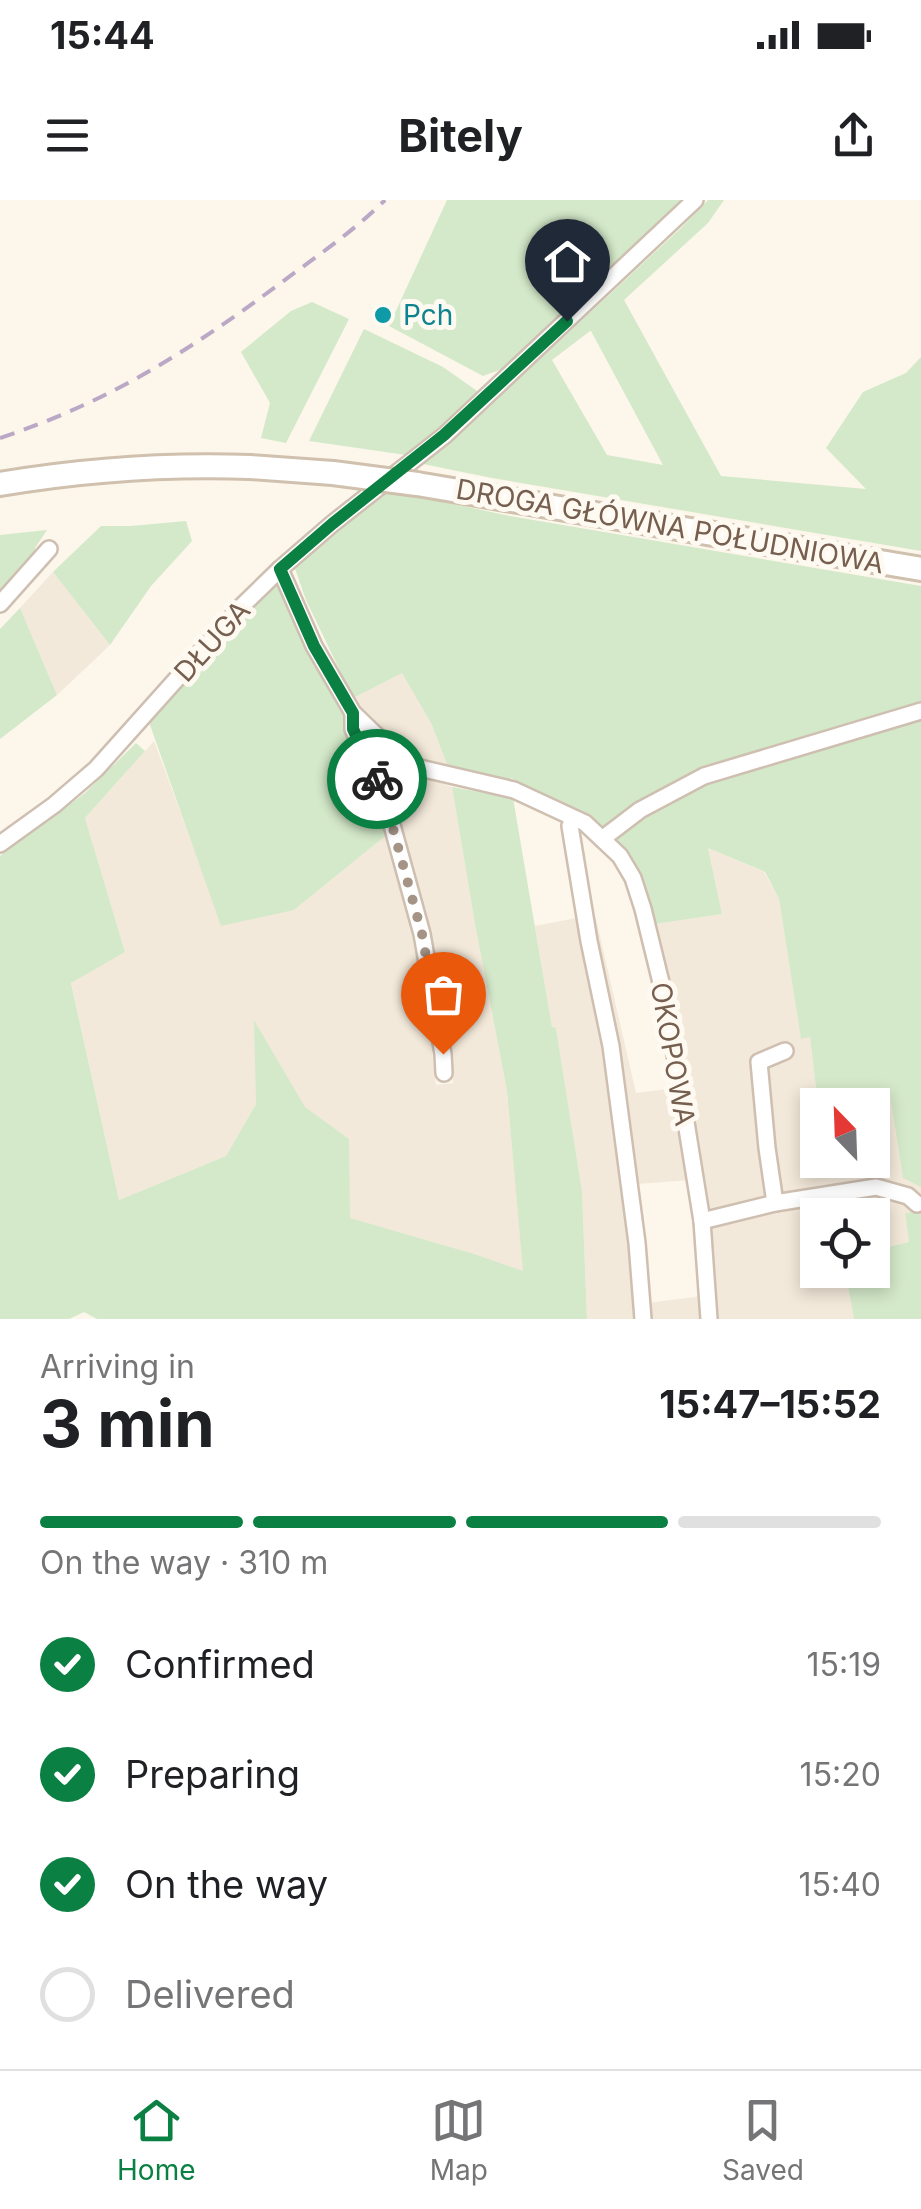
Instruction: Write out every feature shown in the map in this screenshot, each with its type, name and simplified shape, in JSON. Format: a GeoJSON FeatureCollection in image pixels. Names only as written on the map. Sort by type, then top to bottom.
{"type":"FeatureCollection","features":[{"type":"Feature","properties":{"kind":"main road","name":"DROGA GŁÓWNA POŁUDNIOWA"},"geometry":{"type":"LineString","coordinates":[[0,484],[116,470],[197,466],[333,473],[921,569]]}},
{"type":"Feature","properties":{"kind":"street","name":"DŁUGA"},"geometry":{"type":"LineString","coordinates":[[0,844],[96,769],[280,569],[444,435],[695,200]]}},
{"type":"Feature","properties":{"kind":"street"},"geometry":{"type":"LineString","coordinates":[[0,604],[49,550]]}},
{"type":"Feature","properties":{"kind":"street","name":"OKOPOWA"},"geometry":{"type":"LineString","coordinates":[[280,569],[314,646],[353,713],[407,765],[514,790],[585,823],[620,856],[643,908],[668,1010],[702,1221],[710,1319]]}},
{"type":"Feature","properties":{"kind":"street"},"geometry":{"type":"LineString","coordinates":[[602,839],[640,810],[704,776],[921,711]]}},
{"type":"Feature","properties":{"kind":"street","name":"OKOPOWA"},"geometry":{"type":"LineString","coordinates":[[353,713],[353,729],[384,796],[422,934],[444,1072]]}},
{"type":"Feature","properties":{"kind":"street"},"geometry":{"type":"LineString","coordinates":[[572,818],[570,826],[586,922],[611,1046],[642,1319]]}},
{"type":"Feature","properties":{"kind":"street"},"geometry":{"type":"LineString","coordinates":[[775,1204],[759,1062],[785,1051]]}},
{"type":"Feature","properties":{"kind":"street"},"geometry":{"type":"LineString","coordinates":[[702,1221],[876,1187],[908,1196],[916,1204]]}},
{"type":"Feature","properties":{"kind":"shaded area"},"geometry":{"type":"Polygon","coordinates":[[[53,572],[110,645],[57,695],[20,608],[53,572]]]}},
{"type":"Feature","properties":{"kind":"shaded area"},"geometry":{"type":"Polygon","coordinates":[[[402,672],[431,723],[450,772],[414,762],[368,724],[353,698],[402,672]]]}},
{"type":"Feature","properties":{"kind":"shaded area"},"geometry":{"type":"Polygon","coordinates":[[[358,728],[397,768],[452,787],[507,1091],[528,1319],[477,1319],[471,1253],[349,1218],[349,1139],[305,1108],[255,1022],[256,1104],[226,1156],[119,1200],[71,982],[125,952],[85,818],[154,741],[212,897],[294,910],[389,833],[426,998],[436,1085],[453,1083],[442,995],[411,861],[389,786],[358,728]]]}},
{"type":"Feature","properties":{"kind":"shaded area"},"geometry":{"type":"Polygon","coordinates":[[[708,848],[764,872],[779,899],[801,1038],[810,1036],[816,1088],[800,1088],[800,1178],[890,1178],[890,1094],[903,1177],[921,1187],[921,1211],[905,1213],[910,1242],[890,1247],[890,1198],[800,1198],[800,1288],[848,1288],[854,1319],[716,1319],[695,1127],[677,1039],[676,1010],[655,924],[722,914],[708,848]]]}},
{"type":"Feature","properties":{"kind":"shaded area"},"geometry":{"type":"Polygon","coordinates":[[[576,918],[596,919],[636,1093],[676,1088],[691,1180],[637,1184],[648,1303],[702,1296],[703,1319],[587,1319],[582,1191],[535,926],[576,918]]]}},
{"type":"Feature","properties":{"kind":"green space"},"geometry":{"type":"Polygon","coordinates":[[[447,200],[684,200],[537,342],[502,369],[483,376],[389,326],[447,200]]]}},
{"type":"Feature","properties":{"kind":"green space"},"geometry":{"type":"Polygon","coordinates":[[[708,200],[724,200],[708,223],[624,300],[721,476],[866,489],[826,448],[863,392],[906,373],[921,357],[921,551],[418,463],[508,389],[708,200]],[[591,331],[552,360],[607,455],[663,465],[591,331]]]}},
{"type":"Feature","properties":{"kind":"green space"},"geometry":{"type":"Polygon","coordinates":[[[312,302],[349,319],[286,443],[261,438],[270,403],[241,352],[291,311],[312,302]]]}},
{"type":"Feature","properties":{"kind":"green space"},"geometry":{"type":"Polygon","coordinates":[[[364,329],[443,367],[480,393],[406,455],[309,441],[364,329]]]}},
{"type":"Feature","properties":{"kind":"green space"},"geometry":{"type":"Polygon","coordinates":[[[387,490],[510,516],[921,586],[921,704],[704,767],[642,799],[603,828],[511,778],[510,783],[450,772],[431,723],[402,673],[353,698],[294,566],[387,490]]]}},
{"type":"Feature","properties":{"kind":"green space"},"geometry":{"type":"Polygon","coordinates":[[[186,521],[192,541],[151,586],[110,645],[53,572],[101,526],[186,521]]]}},
{"type":"Feature","properties":{"kind":"green space"},"geometry":{"type":"Polygon","coordinates":[[[47,530],[35,548],[37,558],[0,599],[0,535],[47,530]]]}},
{"type":"Feature","properties":{"kind":"green space"},"geometry":{"type":"Polygon","coordinates":[[[274,584],[282,589],[348,713],[389,833],[294,910],[221,926],[149,722],[274,584]]]}},
{"type":"Feature","properties":{"kind":"green space"},"geometry":{"type":"Polygon","coordinates":[[[20,608],[57,695],[0,739],[0,629],[20,608]]]}},
{"type":"Feature","properties":{"kind":"green space"},"geometry":{"type":"Polygon","coordinates":[[[921,718],[921,1187],[903,1178],[890,1088],[816,1088],[810,1037],[801,1039],[779,899],[765,872],[708,848],[722,914],[655,924],[635,864],[615,838],[684,795],[761,763],[921,718]]]}},
{"type":"Feature","properties":{"kind":"green space"},"geometry":{"type":"Polygon","coordinates":[[[136,743],[145,751],[85,818],[125,952],[71,983],[119,1200],[226,1156],[256,1104],[254,1020],[305,1107],[349,1139],[350,1218],[523,1271],[507,1091],[452,787],[513,798],[582,1191],[587,1319],[97,1319],[84,1312],[69,1319],[0,1319],[0,856],[85,793],[136,743]]]}},
{"type":"Feature","properties":{"kind":"green space"},"geometry":{"type":"Polygon","coordinates":[[[921,1211],[921,1319],[854,1319],[848,1288],[890,1288],[890,1247],[909,1242],[905,1213],[921,1211]]]}},
{"type":"Feature","properties":{"kind":"railway"},"geometry":{"type":"LineString","coordinates":[[0,438],[78,408],[181,352],[322,253],[385,200]]}},
{"type":"Feature","properties":{"kind":"way so far"},"geometry":{"type":"LineString","coordinates":[[377,779],[422,934],[443,1054]]}},
{"type":"Feature","properties":{"kind":"place","name":"Pch"},"geometry":{"type":"Point","coordinates":[383,315]}},
{"type":"Feature","properties":{"kind":"route"},"geometry":{"type":"LineString","coordinates":[[377,779],[353,729],[353,713],[314,646],[280,569],[444,435],[567,321]]}}]}
